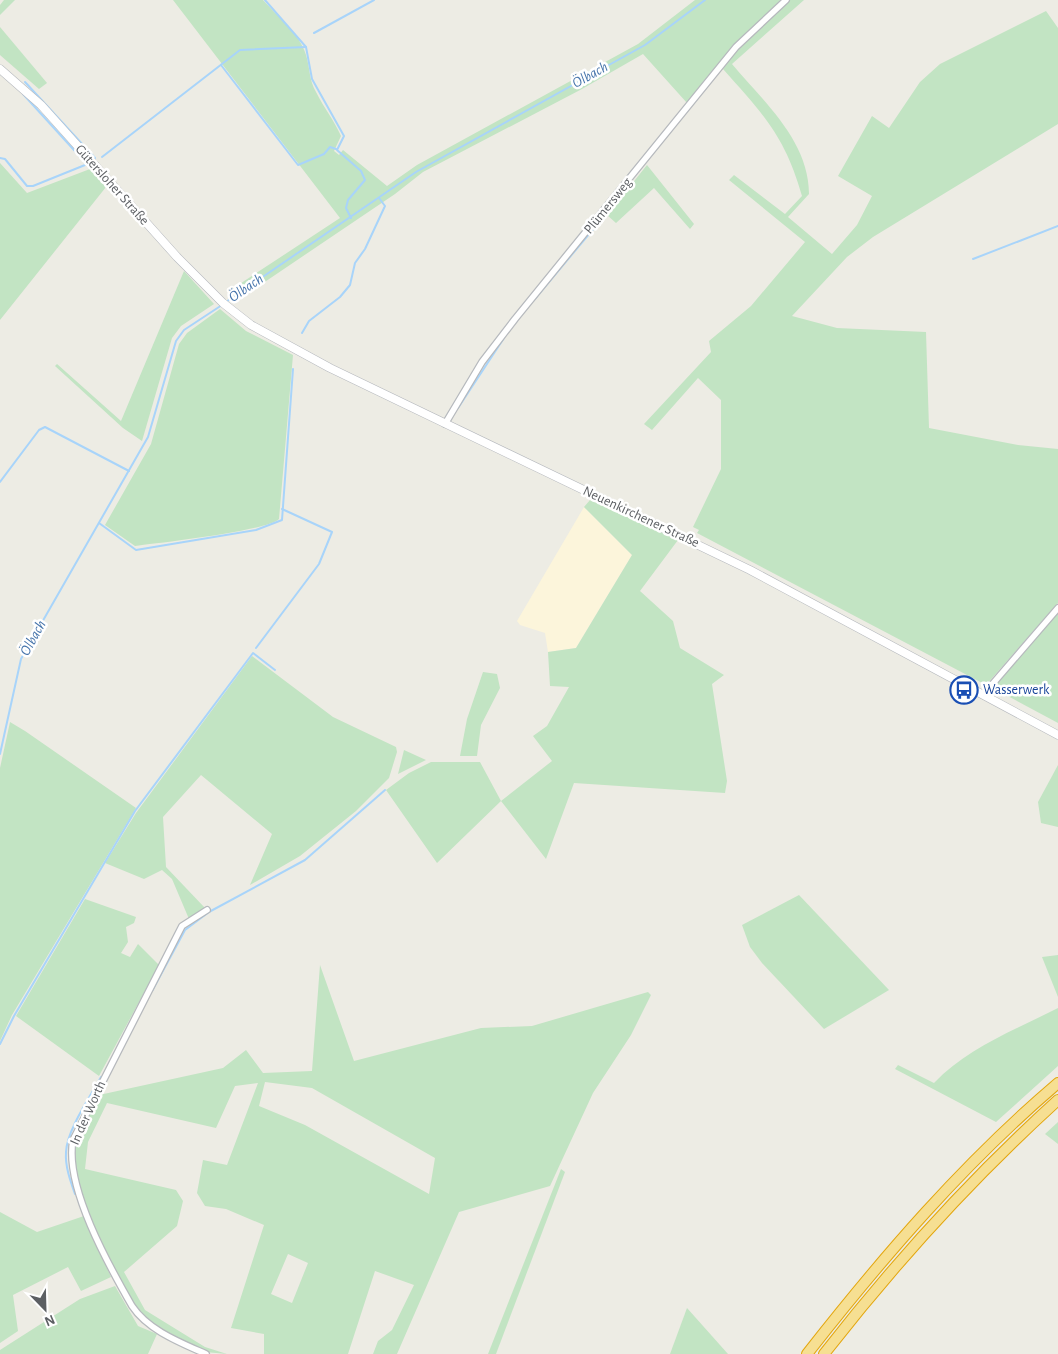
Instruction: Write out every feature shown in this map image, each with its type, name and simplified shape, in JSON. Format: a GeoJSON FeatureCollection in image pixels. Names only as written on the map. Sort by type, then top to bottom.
{"type":"FeatureCollection","features":[{"type":"Feature","properties":{"kind":"highway"},"geometry":{"type":"LineString","coordinates":[[807,1354],[857,1291],[922,1216],[981,1154],[1058,1083]]}},
{"type":"Feature","properties":{"kind":"highway"},"geometry":{"type":"LineString","coordinates":[[824,1354],[919,1238],[966,1188],[1058,1100]]}},
{"type":"Feature","properties":{"kind":"main road","name":"Gütersloher Straße"},"geometry":{"type":"LineString","coordinates":[[0,69],[41,105],[177,258],[223,304]]}},
{"type":"Feature","properties":{"kind":"main road","name":"Neuenkirchener Straße"},"geometry":{"type":"LineString","coordinates":[[223,304],[267,336],[750,570],[1058,735]]}},
{"type":"Feature","properties":{"kind":"street","name":"Plümersweg"},"geometry":{"type":"LineString","coordinates":[[446,424],[482,362],[515,319],[736,47],[786,0]]}},
{"type":"Feature","properties":{"kind":"street"},"geometry":{"type":"LineString","coordinates":[[983,695],[1058,608]]}},
{"type":"Feature","properties":{"kind":"street","name":"In der Worth"},"geometry":{"type":"LineString","coordinates":[[206,1354],[141,1320],[132,1306],[84,1207],[70,1161],[73,1140],[182,926],[207,910]]}},
{"type":"Feature","properties":{"kind":"shaded area"},"geometry":{"type":"Polygon","coordinates":[[[584,507],[632,555],[576,648],[548,652],[545,633],[520,625],[517,621],[584,507]]]}},
{"type":"Feature","properties":{"kind":"green space"},"geometry":{"type":"Polygon","coordinates":[[[4,0],[15,0],[0,15],[0,5],[4,0]]]}},
{"type":"Feature","properties":{"kind":"green space"},"geometry":{"type":"Polygon","coordinates":[[[173,0],[263,0],[303,47],[314,87],[341,136],[334,151],[339,155],[343,150],[387,186],[417,165],[638,44],[695,0],[782,0],[733,45],[687,103],[643,54],[582,89],[423,172],[395,194],[238,300],[229,291],[340,218],[173,0]]]}},
{"type":"Feature","properties":{"kind":"green space"},"geometry":{"type":"Polygon","coordinates":[[[790,0],[804,0],[732,64],[782,123],[801,157],[807,175],[809,194],[788,217],[832,254],[857,225],[872,196],[838,176],[872,116],[889,128],[920,82],[940,64],[1046,11],[1058,28],[1058,124],[873,237],[847,257],[792,316],[837,328],[926,332],[929,428],[1018,445],[1058,449],[1058,603],[986,685],[697,533],[699,530],[693,527],[721,469],[721,400],[698,378],[652,430],[644,424],[711,352],[709,341],[751,306],[805,242],[729,180],[734,175],[785,214],[802,196],[780,141],[750,99],[723,69],[738,49],[790,0]]]}},
{"type":"Feature","properties":{"kind":"green space"},"geometry":{"type":"Polygon","coordinates":[[[0,27],[47,83],[39,89],[0,55],[0,27]]]}},
{"type":"Feature","properties":{"kind":"green space"},"geometry":{"type":"Polygon","coordinates":[[[0,163],[27,193],[90,169],[106,187],[0,320],[0,163]]]}},
{"type":"Feature","properties":{"kind":"green space"},"geometry":{"type":"Polygon","coordinates":[[[647,165],[694,224],[690,229],[654,188],[616,223],[607,215],[647,165]]]}},
{"type":"Feature","properties":{"kind":"green space"},"geometry":{"type":"Polygon","coordinates":[[[184,271],[214,304],[181,326],[172,338],[142,441],[123,428],[55,366],[57,364],[121,421],[184,271]]]}},
{"type":"Feature","properties":{"kind":"green space"},"geometry":{"type":"Polygon","coordinates":[[[220,309],[246,331],[293,355],[279,519],[255,528],[234,532],[135,546],[105,525],[151,444],[179,344],[187,333],[220,309]]]}},
{"type":"Feature","properties":{"kind":"green space"},"geometry":{"type":"Polygon","coordinates":[[[590,500],[678,540],[640,591],[673,621],[680,648],[724,675],[712,684],[727,781],[725,793],[574,783],[546,859],[501,801],[552,761],[533,736],[547,726],[569,687],[550,686],[548,652],[576,648],[632,555],[584,507],[590,500]]]}},
{"type":"Feature","properties":{"kind":"green space"},"geometry":{"type":"Polygon","coordinates":[[[1058,613],[1058,723],[993,688],[1058,613]]]}},
{"type":"Feature","properties":{"kind":"green space"},"geometry":{"type":"Polygon","coordinates":[[[252,656],[333,717],[396,747],[397,752],[389,778],[356,811],[300,856],[250,885],[272,834],[201,775],[163,817],[166,867],[205,908],[189,919],[172,879],[162,870],[144,879],[105,863],[136,813],[252,656]]]}},
{"type":"Feature","properties":{"kind":"green space"},"geometry":{"type":"Polygon","coordinates":[[[483,672],[497,674],[500,688],[481,725],[477,756],[460,756],[467,719],[483,672]]]}},
{"type":"Feature","properties":{"kind":"green space"},"geometry":{"type":"Polygon","coordinates":[[[10,722],[136,808],[12,1015],[0,1041],[0,768],[10,722]]]}},
{"type":"Feature","properties":{"kind":"green space"},"geometry":{"type":"Polygon","coordinates":[[[404,750],[426,760],[398,774],[404,750]]]}},
{"type":"Feature","properties":{"kind":"green space"},"geometry":{"type":"Polygon","coordinates":[[[431,762],[480,762],[501,801],[437,863],[386,790],[409,773],[431,762]]]}},
{"type":"Feature","properties":{"kind":"green space"},"geometry":{"type":"Polygon","coordinates":[[[1058,765],[1058,827],[1041,823],[1038,802],[1058,765]]]}},
{"type":"Feature","properties":{"kind":"green space"},"geometry":{"type":"Polygon","coordinates":[[[799,895],[889,990],[824,1029],[762,963],[750,947],[742,925],[799,895]]]}},
{"type":"Feature","properties":{"kind":"green space"},"geometry":{"type":"Polygon","coordinates":[[[85,899],[136,917],[134,923],[126,927],[128,942],[121,953],[130,957],[138,944],[159,965],[99,1076],[16,1016],[85,899]]]}},
{"type":"Feature","properties":{"kind":"green space"},"geometry":{"type":"Polygon","coordinates":[[[1058,955],[1058,997],[1042,957],[1058,955]]]}},
{"type":"Feature","properties":{"kind":"green space"},"geometry":{"type":"Polygon","coordinates":[[[320,965],[354,1061],[481,1028],[532,1026],[648,992],[651,995],[631,1035],[593,1093],[550,1186],[459,1212],[397,1354],[373,1354],[378,1341],[392,1330],[414,1285],[375,1271],[348,1354],[264,1354],[264,1334],[231,1328],[264,1225],[226,1209],[205,1206],[197,1193],[203,1160],[227,1165],[258,1083],[235,1086],[216,1128],[107,1103],[88,1142],[85,1169],[176,1190],[183,1201],[177,1226],[124,1272],[145,1310],[205,1347],[227,1354],[205,1352],[154,1326],[132,1305],[86,1207],[75,1170],[75,1141],[99,1095],[223,1068],[246,1050],[263,1073],[312,1071],[320,965]],[[265,1082],[259,1106],[305,1125],[429,1194],[435,1158],[312,1088],[265,1082]],[[288,1254],[271,1294],[292,1303],[308,1263],[288,1254]]]}},
{"type":"Feature","properties":{"kind":"green space"},"geometry":{"type":"Polygon","coordinates":[[[1058,1008],[1058,1066],[996,1122],[895,1069],[898,1065],[934,1083],[947,1070],[977,1049],[1058,1008]]]}},
{"type":"Feature","properties":{"kind":"green space"},"geometry":{"type":"Polygon","coordinates":[[[1058,1122],[1058,1144],[1045,1134],[1058,1122]]]}},
{"type":"Feature","properties":{"kind":"green space"},"geometry":{"type":"Polygon","coordinates":[[[561,1169],[565,1172],[496,1354],[488,1354],[561,1169]]]}},
{"type":"Feature","properties":{"kind":"green space"},"geometry":{"type":"Polygon","coordinates":[[[0,1212],[37,1232],[84,1216],[111,1277],[81,1291],[68,1267],[13,1295],[18,1331],[0,1343],[0,1212]]]}},
{"type":"Feature","properties":{"kind":"green space"},"geometry":{"type":"Polygon","coordinates":[[[115,1286],[138,1326],[157,1334],[148,1354],[0,1354],[0,1350],[80,1299],[115,1286]]]}},
{"type":"Feature","properties":{"kind":"green space"},"geometry":{"type":"Polygon","coordinates":[[[687,1308],[728,1354],[670,1354],[687,1308]]]}},
{"type":"Feature","properties":{"kind":"waterway"},"geometry":{"type":"LineString","coordinates":[[265,0],[306,47],[312,79],[344,136],[337,150],[361,171],[365,180],[348,200],[346,208],[351,218]]}},
{"type":"Feature","properties":{"kind":"waterway"},"geometry":{"type":"LineString","coordinates":[[314,33],[374,0]]}},
{"type":"Feature","properties":{"kind":"waterway","name":"Ölbach"},"geometry":{"type":"LineString","coordinates":[[226,302],[416,172],[645,45],[705,0]]}},
{"type":"Feature","properties":{"kind":"waterway"},"geometry":{"type":"LineString","coordinates":[[102,157],[240,50],[306,47]]}},
{"type":"Feature","properties":{"kind":"waterway"},"geometry":{"type":"LineString","coordinates":[[221,65],[298,165],[324,154],[330,147],[336,149]]}},
{"type":"Feature","properties":{"kind":"waterway"},"geometry":{"type":"LineString","coordinates":[[25,82],[95,158]]}},
{"type":"Feature","properties":{"kind":"waterway"},"geometry":{"type":"LineString","coordinates":[[23,94],[84,161]]}},
{"type":"Feature","properties":{"kind":"waterway"},"geometry":{"type":"LineString","coordinates":[[0,158],[5,159],[27,186],[33,186],[85,165]]}},
{"type":"Feature","properties":{"kind":"waterway"},"geometry":{"type":"LineString","coordinates":[[302,333],[309,321],[340,297],[350,285],[355,263],[365,249],[385,206],[379,198]]}},
{"type":"Feature","properties":{"kind":"waterway"},"geometry":{"type":"LineString","coordinates":[[533,301],[605,215]]}},
{"type":"Feature","properties":{"kind":"waterway"},"geometry":{"type":"LineString","coordinates":[[973,259],[1058,226]]}},
{"type":"Feature","properties":{"kind":"waterway","name":"Ölbach"},"geometry":{"type":"LineString","coordinates":[[0,754],[21,659],[148,437],[176,341],[184,330],[222,305]]}},
{"type":"Feature","properties":{"kind":"waterway"},"geometry":{"type":"LineString","coordinates":[[458,408],[504,338]]}},
{"type":"Feature","properties":{"kind":"waterway"},"geometry":{"type":"LineString","coordinates":[[99,523],[136,550],[256,530],[282,520],[293,369]]}},
{"type":"Feature","properties":{"kind":"waterway"},"geometry":{"type":"LineString","coordinates":[[0,482],[39,430],[45,427],[129,471]]}},
{"type":"Feature","properties":{"kind":"waterway"},"geometry":{"type":"LineString","coordinates":[[256,648],[319,564],[332,532],[282,509]]}},
{"type":"Feature","properties":{"kind":"waterway"},"geometry":{"type":"LineString","coordinates":[[0,1044],[14,1016],[135,811],[253,653],[275,670]]}},
{"type":"Feature","properties":{"kind":"waterway"},"geometry":{"type":"LineString","coordinates":[[152,991],[185,930],[209,912],[305,860],[385,790]]}},
{"type":"Feature","properties":{"kind":"waterway"},"geometry":{"type":"LineString","coordinates":[[75,1194],[66,1162],[67,1143],[80,1114],[101,1077]]}},
{"type":"Feature","properties":{"kind":"place","name":"Wasserwerk"},"geometry":{"type":"Point","coordinates":[964,690]}}]}
